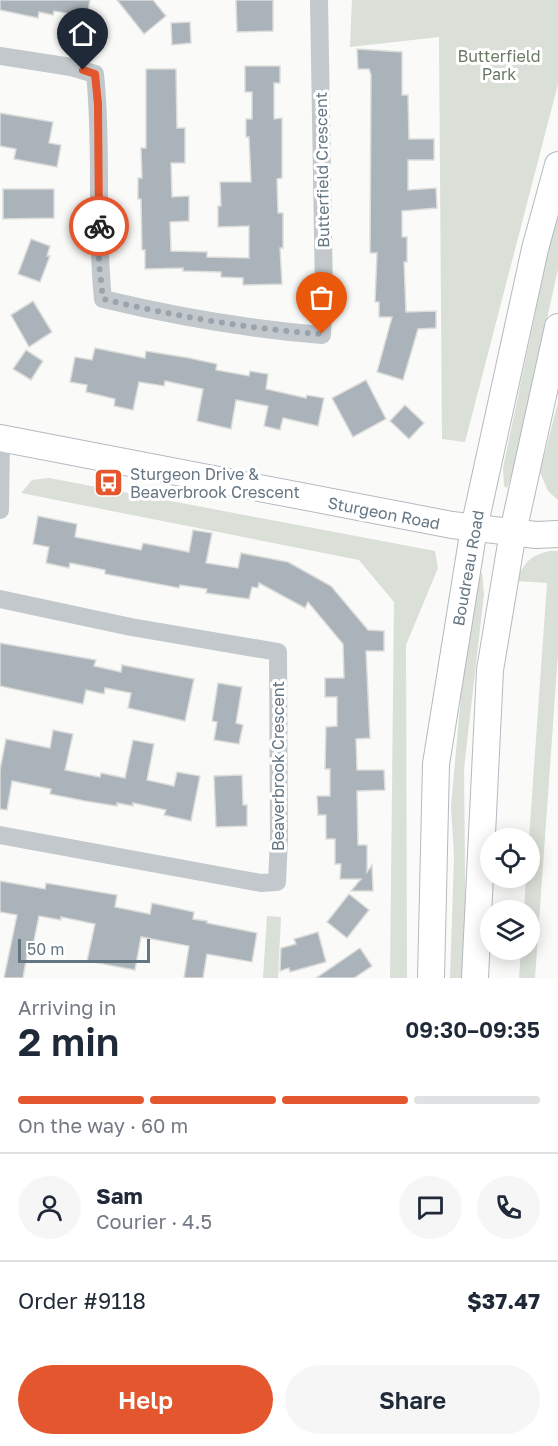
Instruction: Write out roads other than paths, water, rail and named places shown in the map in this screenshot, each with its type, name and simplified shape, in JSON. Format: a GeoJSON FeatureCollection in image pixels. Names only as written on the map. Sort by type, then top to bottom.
{"type":"FeatureCollection","features":[{"type":"Feature","properties":{"kind":"main road","name":"Boudreau Road"},"geometry":{"type":"LineString","coordinates":[[431,978],[436,764],[474,528],[535,249],[558,165]]}},
{"type":"Feature","properties":{"kind":"main road"},"geometry":{"type":"LineString","coordinates":[[474,978],[490,670],[513,532],[558,327]]}},
{"type":"Feature","properties":{"kind":"main road","name":"Sturgeon Road"},"geometry":{"type":"LineString","coordinates":[[1,438],[474,528],[536,535],[558,534]]}},
{"type":"Feature","properties":{"kind":"street","name":"Butterfield Crescent"},"geometry":{"type":"LineString","coordinates":[[0,56],[71,67],[95,74],[98,104],[99,263],[103,299],[139,308],[291,332],[322,334],[324,293],[320,0]]}},
{"type":"Feature","properties":{"kind":"street"},"geometry":{"type":"LineString","coordinates":[[0,510],[1,438]]}},
{"type":"Feature","properties":{"kind":"street","name":"Beaverbrook Crescent"},"geometry":{"type":"LineString","coordinates":[[0,599],[131,627],[278,652],[279,838],[277,882],[261,883],[0,835]]}},
{"type":"Feature","properties":{"kind":"place","name":"Sturgeon Drive & Beaverbrook Crescent"},"geometry":{"type":"Point","coordinates":[109,483]}},
{"type":"Feature","properties":{"kind":"park label","name":"Butterfield Park"},"geometry":{"type":"Point","coordinates":[499,65]}}]}
